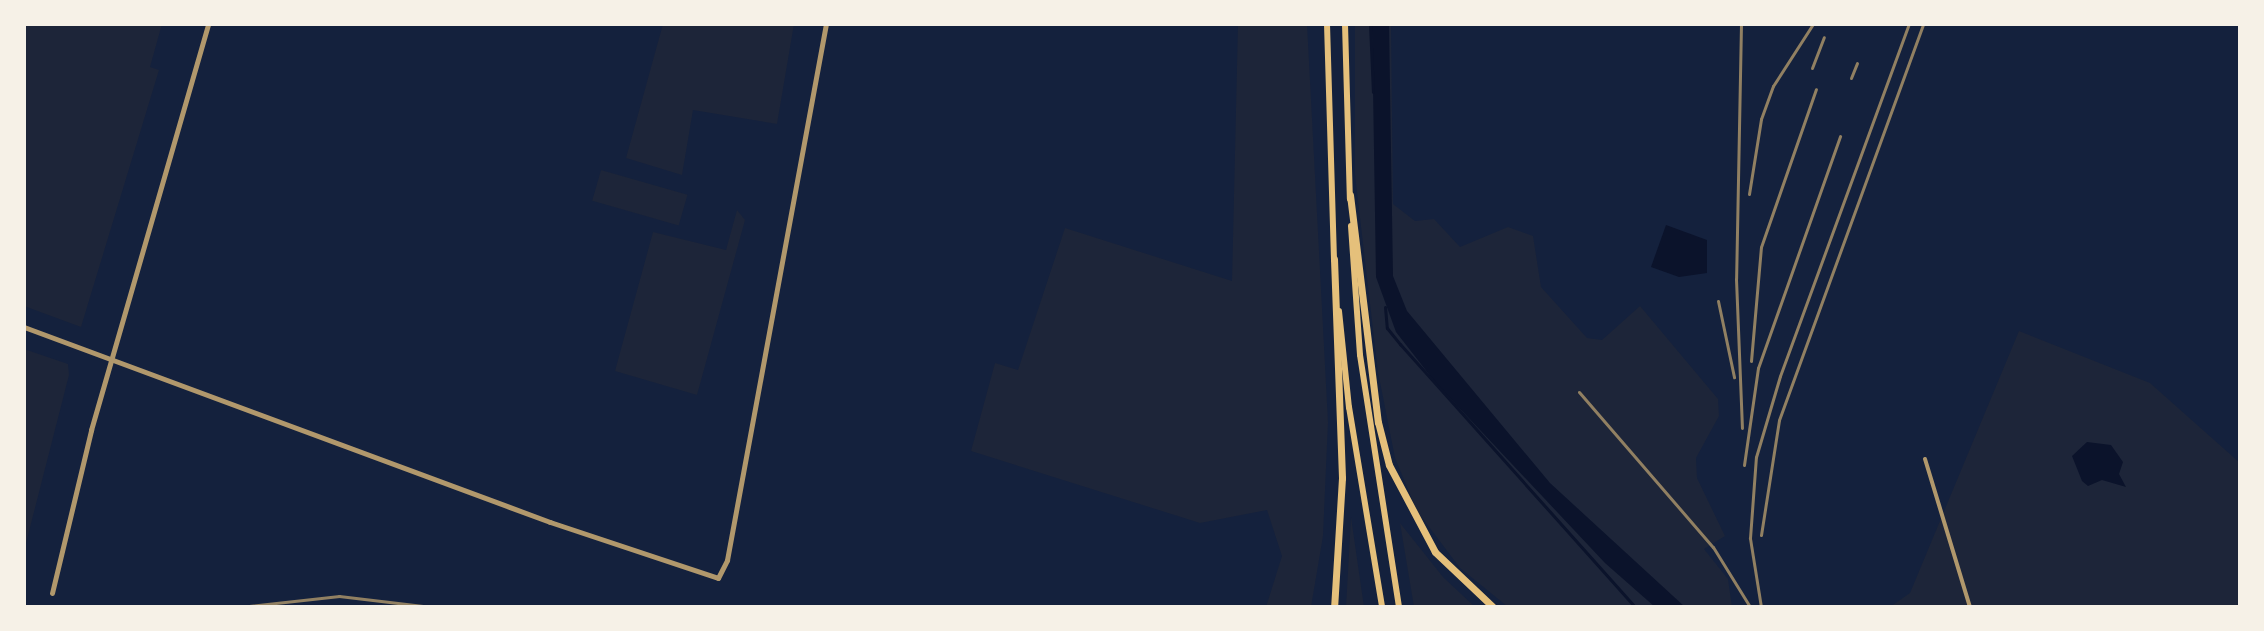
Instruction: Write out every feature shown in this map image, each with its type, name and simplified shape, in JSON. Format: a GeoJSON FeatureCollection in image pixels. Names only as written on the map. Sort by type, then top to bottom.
{"type":"FeatureCollection","features":[{"type":"Feature","properties":{"kind":"highway"},"geometry":{"type":"LineString","coordinates":[[1327,24],[1342,478],[1334,607]]}},
{"type":"Feature","properties":{"kind":"highway"},"geometry":{"type":"LineString","coordinates":[[1345,24],[1350,195],[1360,355],[1399,607]]}},
{"type":"Feature","properties":{"kind":"highway"},"geometry":{"type":"LineString","coordinates":[[1350,195],[1378,422],[1389,465],[1435,552],[1493,607]]}},
{"type":"Feature","properties":{"kind":"highway"},"geometry":{"type":"LineString","coordinates":[[1334,259],[1349,407],[1382,607]]}},
{"type":"Feature","properties":{"kind":"street"},"geometry":{"type":"LineString","coordinates":[[52,593],[113,359],[208,24]]}},
{"type":"Feature","properties":{"kind":"street"},"geometry":{"type":"LineString","coordinates":[[24,327],[550,522],[718,578],[727,560],[826,24]]}},
{"type":"Feature","properties":{"kind":"street"},"geometry":{"type":"LineString","coordinates":[[1925,459],[1970,607]]}},
{"type":"Feature","properties":{"kind":"shaded area"},"geometry":{"type":"Polygon","coordinates":[[[24,24],[162,24],[150,67],[159,70],[81,327],[24,306],[24,24]]]}},
{"type":"Feature","properties":{"kind":"shaded area"},"geometry":{"type":"Polygon","coordinates":[[[663,24],[794,24],[777,124],[693,110],[682,175],[626,158],[663,24]]]}},
{"type":"Feature","properties":{"kind":"shaded area"},"geometry":{"type":"Polygon","coordinates":[[[1238,24],[1307,24],[1328,422],[1323,536],[1311,607],[1266,607],[1282,556],[1267,510],[1200,523],[971,451],[995,363],[1018,370],[1065,228],[1232,281],[1238,24]]]}},
{"type":"Feature","properties":{"kind":"shaded area"},"geometry":{"type":"Polygon","coordinates":[[[1355,24],[1391,24],[1393,204],[1415,221],[1434,219],[1460,247],[1508,227],[1533,236],[1541,287],[1587,338],[1602,340],[1640,306],[1718,399],[1719,416],[1696,458],[1697,478],[1725,536],[1704,549],[1728,579],[1732,607],[1508,607],[1460,568],[1417,511],[1395,458],[1378,372],[1355,175],[1355,24]]]}},
{"type":"Feature","properties":{"kind":"shaded area"},"geometry":{"type":"Polygon","coordinates":[[[1372,24],[1389,24],[1393,276],[1407,311],[1550,483],[1685,607],[1655,607],[1605,563],[1435,382],[1396,332],[1376,277],[1372,24]]]}},
{"type":"Feature","properties":{"kind":"shaded area"},"geometry":{"type":"Polygon","coordinates":[[[601,170],[688,195],[679,226],[592,201],[601,170]]]}},
{"type":"Feature","properties":{"kind":"shaded area"},"geometry":{"type":"Polygon","coordinates":[[[737,210],[745,220],[697,395],[615,371],[653,232],[726,250],[737,210]]]}},
{"type":"Feature","properties":{"kind":"shaded area"},"geometry":{"type":"Polygon","coordinates":[[[1666,225],[1707,240],[1707,273],[1679,277],[1651,267],[1666,225]]]}},
{"type":"Feature","properties":{"kind":"shaded area"},"geometry":{"type":"Polygon","coordinates":[[[2019,331],[2150,383],[2240,463],[2240,607],[1890,607],[1910,593],[2019,331]]]}},
{"type":"Feature","properties":{"kind":"shaded area"},"geometry":{"type":"Polygon","coordinates":[[[24,349],[68,364],[69,375],[24,551],[24,349]]]}},
{"type":"Feature","properties":{"kind":"shaded area"},"geometry":{"type":"Polygon","coordinates":[[[2087,442],[2111,445],[2123,462],[2119,474],[2126,487],[2102,480],[2088,486],[2082,481],[2072,456],[2087,442]]]}},
{"type":"Feature","properties":{"kind":"shaded area"},"geometry":{"type":"Polygon","coordinates":[[[1351,517],[1364,607],[1346,607],[1351,517]]]}},
{"type":"Feature","properties":{"kind":"shaded area"},"geometry":{"type":"Polygon","coordinates":[[[1400,523],[1443,577],[1475,607],[1414,607],[1400,523]]]}},
{"type":"Feature","properties":{"kind":"waterway"},"geometry":{"type":"LineString","coordinates":[[1370,24],[1373,92]]}},
{"type":"Feature","properties":{"kind":"waterway"},"geometry":{"type":"LineString","coordinates":[[1385,307],[1387,328],[1400,344],[1635,607]]}},
{"type":"Feature","properties":{"kind":"railway"},"geometry":{"type":"LineString","coordinates":[[1741,24],[1736,279],[1742,428]]}},
{"type":"Feature","properties":{"kind":"railway"},"geometry":{"type":"LineString","coordinates":[[1749,194],[1761,119],[1773,86],[1813,24]]}},
{"type":"Feature","properties":{"kind":"railway"},"geometry":{"type":"LineString","coordinates":[[1761,607],[1750,538],[1756,457],[1780,376],[1909,24]]}},
{"type":"Feature","properties":{"kind":"railway"},"geometry":{"type":"LineString","coordinates":[[1761,535],[1779,420],[1923,24]]}},
{"type":"Feature","properties":{"kind":"railway"},"geometry":{"type":"LineString","coordinates":[[1812,68],[1824,37]]}},
{"type":"Feature","properties":{"kind":"railway"},"geometry":{"type":"LineString","coordinates":[[1851,78],[1857,63]]}},
{"type":"Feature","properties":{"kind":"railway"},"geometry":{"type":"LineString","coordinates":[[1751,361],[1761,247],[1816,89]]}},
{"type":"Feature","properties":{"kind":"railway"},"geometry":{"type":"LineString","coordinates":[[1744,465],[1758,368],[1840,136]]}},
{"type":"Feature","properties":{"kind":"railway"},"geometry":{"type":"LineString","coordinates":[[1718,301],[1734,377]]}},
{"type":"Feature","properties":{"kind":"railway"},"geometry":{"type":"LineString","coordinates":[[1579,392],[1713,547],[1750,607]]}},
{"type":"Feature","properties":{"kind":"railway"},"geometry":{"type":"LineString","coordinates":[[240,607],[339,596],[431,607]]}}]}
